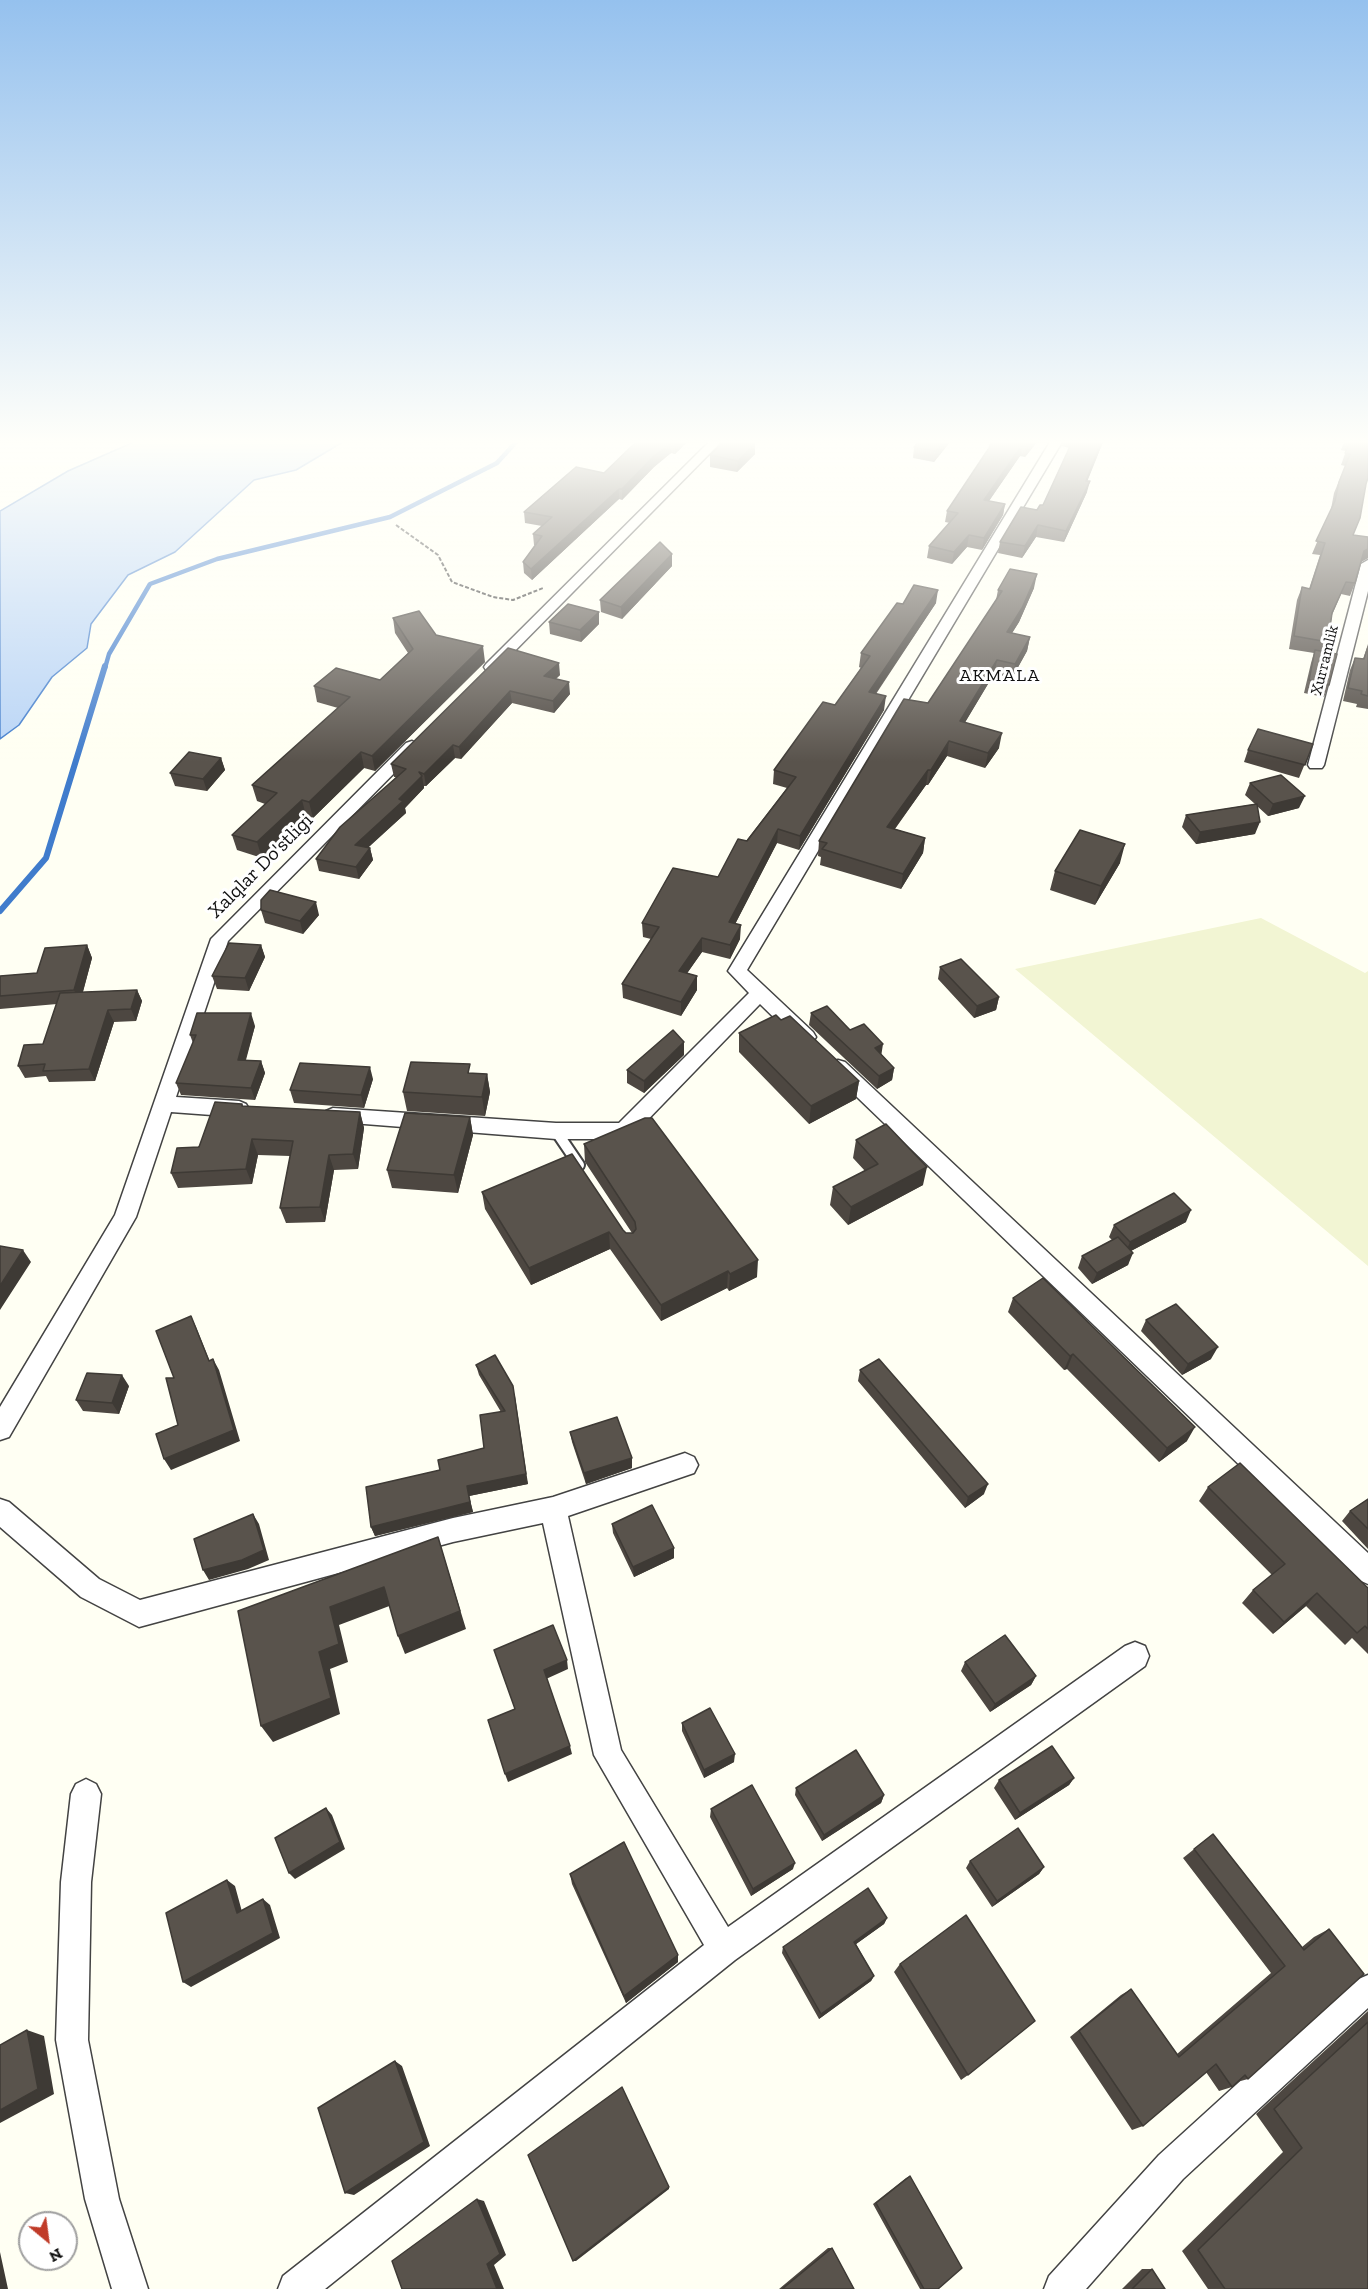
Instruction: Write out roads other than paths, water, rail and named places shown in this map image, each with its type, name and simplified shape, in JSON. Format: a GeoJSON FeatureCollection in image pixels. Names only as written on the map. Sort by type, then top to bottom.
{"type":"FeatureCollection","features":[{"type":"Feature","properties":{"kind":"street"},"geometry":{"type":"LineString","coordinates":[[480,677],[608,549]]}},
{"type":"Feature","properties":{"kind":"street"},"geometry":{"type":"LineString","coordinates":[[992,549],[737,971],[1368,1571]]}},
{"type":"Feature","properties":{"kind":"street","name":"Xurramlik"},"geometry":{"type":"LineString","coordinates":[[1316,765],[1368,564]]}},
{"type":"Feature","properties":{"kind":"street","name":"Xalqlar Do'stligi"},"geometry":{"type":"LineString","coordinates":[[0,1429],[125,1217],[220,939],[422,736]]}},
{"type":"Feature","properties":{"kind":"street"},"geometry":{"type":"LineString","coordinates":[[318,1115],[556,1131],[624,1131],[760,993]]}},
{"type":"Feature","properties":{"kind":"street"},"geometry":{"type":"LineString","coordinates":[[163,1104],[259,1111]]}},
{"type":"Feature","properties":{"kind":"street"},"geometry":{"type":"LineString","coordinates":[[0,1511],[90,1588],[139,1614],[453,1530],[553,1509],[684,1465]]}},
{"type":"Feature","properties":{"kind":"street"},"geometry":{"type":"LineString","coordinates":[[553,1509],[608,1755],[724,1949]]}},
{"type":"Feature","properties":{"kind":"street"},"geometry":{"type":"LineString","coordinates":[[296,2289],[724,1949],[1135,1656]]}},
{"type":"Feature","properties":{"kind":"street"},"geometry":{"type":"LineString","coordinates":[[86,1794],[76,1882],[72,2040],[102,2199],[130,2289]]}},
{"type":"Feature","properties":{"kind":"street"},"geometry":{"type":"LineString","coordinates":[[1062,2289],[1171,2167],[1358,1995],[1368,1991]]}},
{"type":"Feature","properties":{"kind":"lane"},"geometry":{"type":"LineString","coordinates":[[556,1131],[587,1178]]}},
{"type":"Feature","properties":{"kind":"water"},"geometry":{"type":"Polygon","coordinates":[[[0,549],[178,549],[128,575],[91,624],[87,648],[52,677],[19,725],[0,739],[0,549]]]}},
{"type":"Feature","properties":{"kind":"waterway"},"geometry":{"type":"LineString","coordinates":[[105,668],[109,654],[150,584],[217,559],[259,549]]}},
{"type":"Feature","properties":{"kind":"waterway"},"geometry":{"type":"LineString","coordinates":[[0,911],[46,858],[105,666]]}},
{"type":"Feature","properties":{"kind":"district","name":"AKMALA"},"geometry":{"type":"Point","coordinates":[1000,676]}}]}
